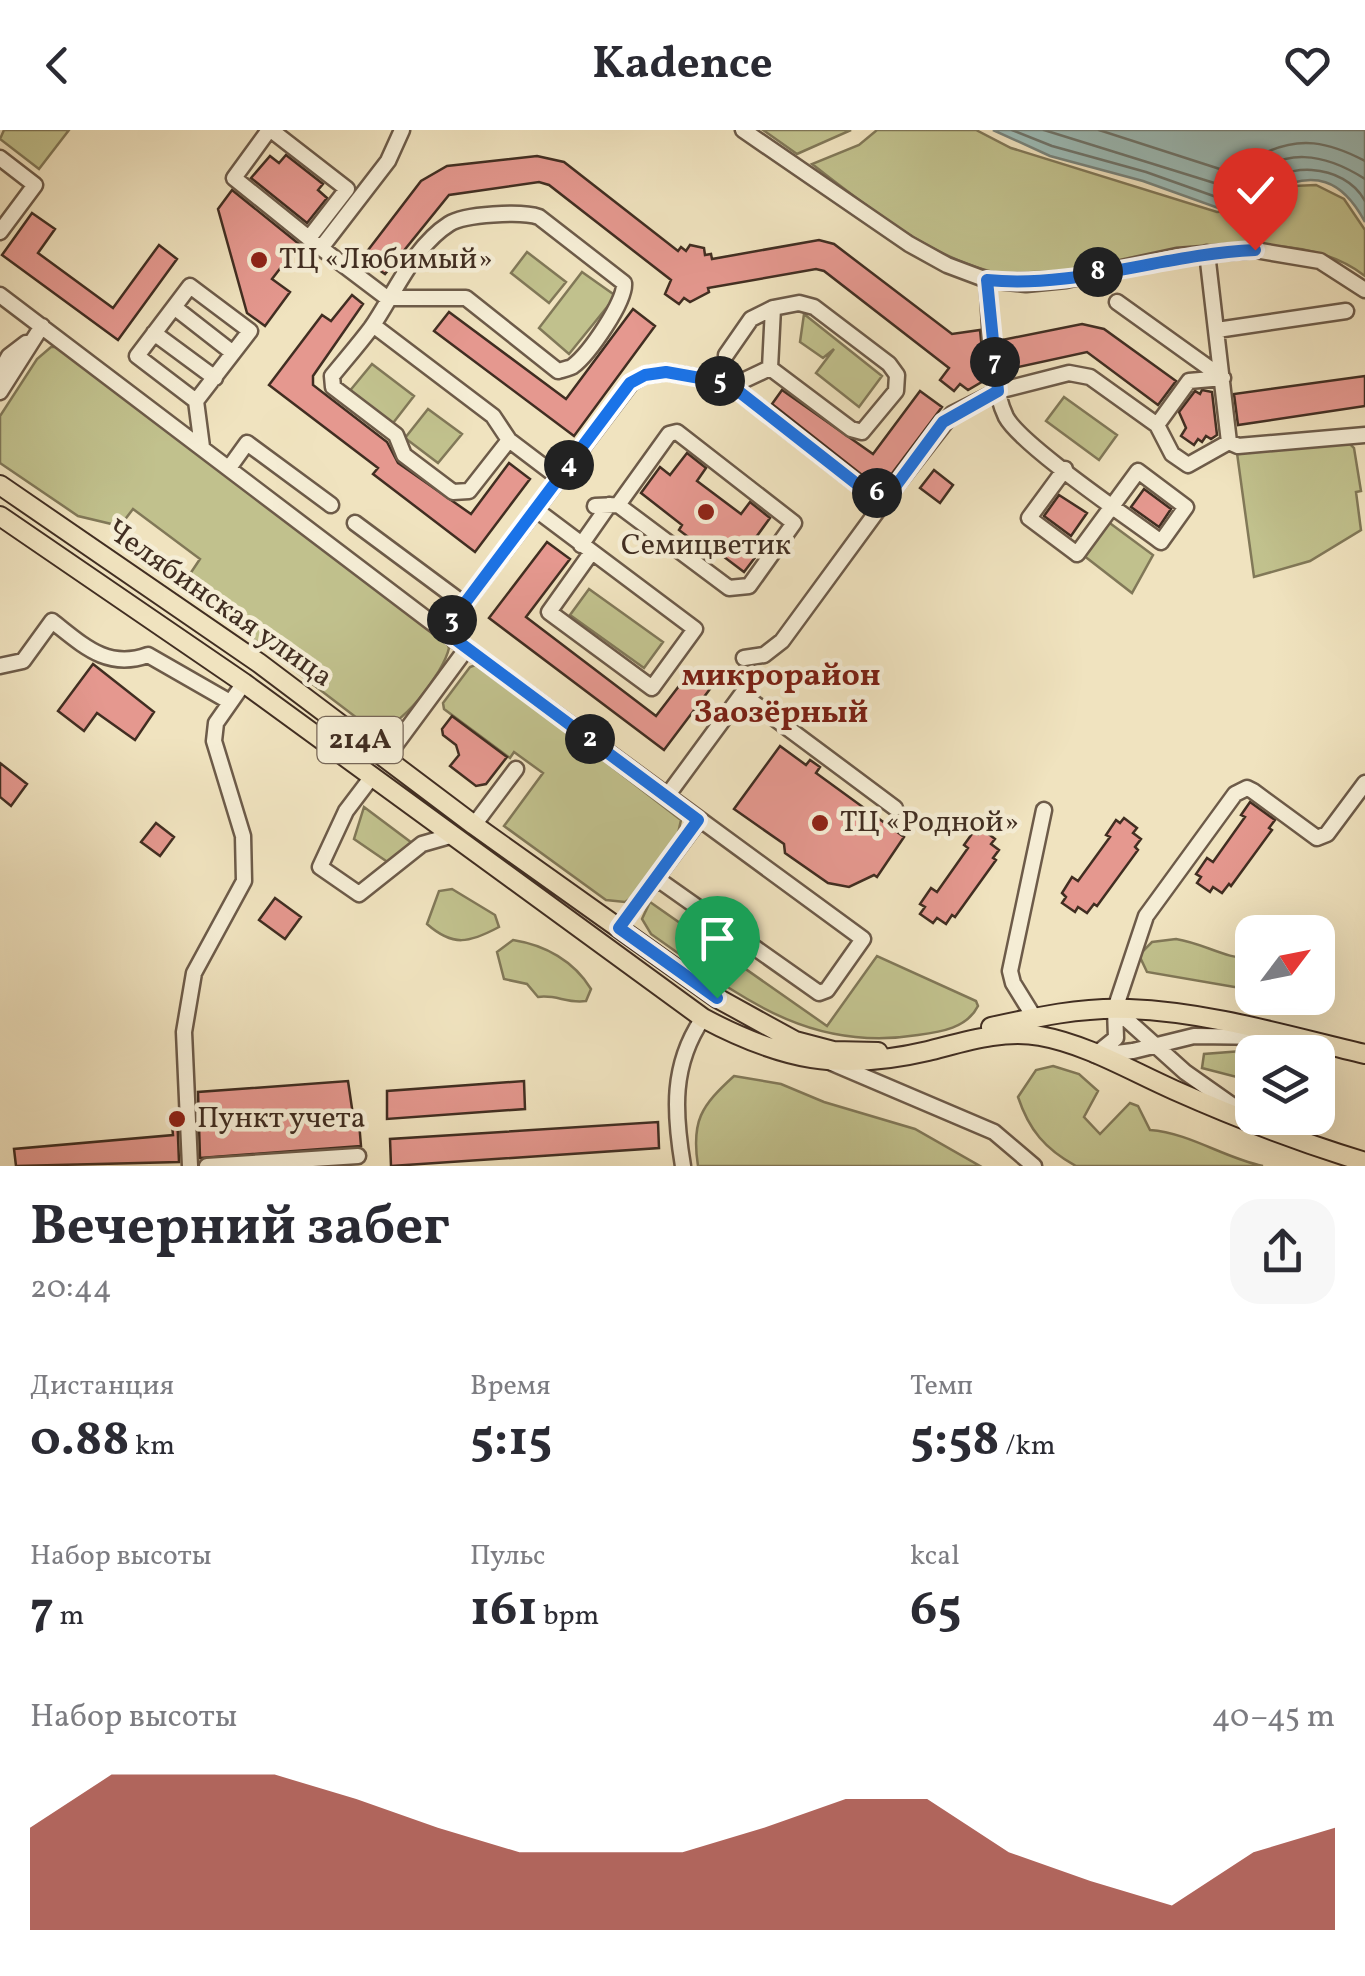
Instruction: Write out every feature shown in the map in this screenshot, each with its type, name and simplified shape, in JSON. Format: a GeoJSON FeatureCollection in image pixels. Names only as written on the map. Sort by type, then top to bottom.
{"type":"FeatureCollection","features":[{"type":"Feature","properties":{"kind":"main road","name":"Челябинская улица"},"geometry":{"type":"LineString","coordinates":[[0,486],[259,663],[474,825],[717,998],[795,1041],[833,1051],[877,1052],[1036,1026]]}},
{"type":"Feature","properties":{"kind":"main road","name":"Челябинская улица"},"geometry":{"type":"LineString","coordinates":[[0,516],[244,683],[703,1018],[753,1044],[831,1063],[907,1056],[1036,1026]]}},
{"type":"Feature","properties":{"kind":"main road"},"geometry":{"type":"LineString","coordinates":[[149,617],[163,596]]}},
{"type":"Feature","properties":{"kind":"main road"},"geometry":{"type":"LineString","coordinates":[[244,683],[259,663]]}},
{"type":"Feature","properties":{"kind":"main road"},"geometry":{"type":"LineString","coordinates":[[371,778],[385,759]]}},
{"type":"Feature","properties":{"kind":"main road"},"geometry":{"type":"LineString","coordinates":[[703,1018],[717,998]]}},
{"type":"Feature","properties":{"kind":"main road"},"geometry":{"type":"LineString","coordinates":[[1036,1026],[1115,1008],[1206,1017],[1285,1035]]}},
{"type":"Feature","properties":{"kind":"main road"},"geometry":{"type":"LineString","coordinates":[[1036,1026],[1235,1117]]}},
{"type":"Feature","properties":{"kind":"main road"},"geometry":{"type":"LineString","coordinates":[[1335,1047],[1365,1054]]}},
{"type":"Feature","properties":{"kind":"main road"},"geometry":{"type":"LineString","coordinates":[[1276,1135],[1365,1162]]}},
{"type":"Feature","properties":{"kind":"street"},"geometry":{"type":"LineString","coordinates":[[309,238],[347,188],[270,130],[234,178],[321,248],[387,298],[466,298],[558,371],[572,367],[625,292],[624,283],[539,217],[526,213],[454,220],[440,230],[387,298],[373,325],[331,382],[396,435],[404,454],[461,494],[474,486],[509,440]]}},
{"type":"Feature","properties":{"kind":"street"},"geometry":{"type":"LineString","coordinates":[[321,248],[388,161],[402,130]]}},
{"type":"Feature","properties":{"kind":"street"},"geometry":{"type":"LineString","coordinates":[[742,130],[909,244],[947,265],[987,280],[1026,284],[1066,280],[1207,253],[1255,250],[1320,261],[1365,290]]}},
{"type":"Feature","properties":{"kind":"street"},"geometry":{"type":"LineString","coordinates":[[0,158],[35,185],[0,231]]}},
{"type":"Feature","properties":{"kind":"street"},"geometry":{"type":"LineString","coordinates":[[1207,253],[1230,442]]}},
{"type":"Feature","properties":{"kind":"street"},"geometry":{"type":"LineString","coordinates":[[987,280],[998,391],[1008,420],[1022,436],[1065,470],[1113,506],[1161,542],[1186,508],[1138,471],[1113,506],[1078,554],[1029,518],[1065,470]]}},
{"type":"Feature","properties":{"kind":"street"},"geometry":{"type":"LineString","coordinates":[[196,401],[137,356],[190,286],[250,331],[196,401],[202,448]]}},
{"type":"Feature","properties":{"kind":"street"},"geometry":{"type":"LineString","coordinates":[[0,295],[38,331],[202,448],[863,939],[827,990],[814,992],[656,878]]}},
{"type":"Feature","properties":{"kind":"street"},"geometry":{"type":"LineString","coordinates":[[1117,302],[1223,378]]}},
{"type":"Feature","properties":{"kind":"street"},"geometry":{"type":"LineString","coordinates":[[726,355],[752,319],[773,308],[799,303],[814,307],[888,364],[897,375],[898,386],[866,430],[856,432],[770,368]]}},
{"type":"Feature","properties":{"kind":"street"},"geometry":{"type":"LineString","coordinates":[[174,307],[234,353]]}},
{"type":"Feature","properties":{"kind":"street"},"geometry":{"type":"LineString","coordinates":[[770,368],[773,308]]}},
{"type":"Feature","properties":{"kind":"street"},"geometry":{"type":"LineString","coordinates":[[1216,330],[1346,311]]}},
{"type":"Feature","properties":{"kind":"street"},"geometry":{"type":"LineString","coordinates":[[373,325],[494,416],[509,440],[559,478]]}},
{"type":"Feature","properties":{"kind":"street"},"geometry":{"type":"LineString","coordinates":[[0,372],[5,355],[38,331]]}},
{"type":"Feature","properties":{"kind":"street"},"geometry":{"type":"LineString","coordinates":[[0,392],[38,331]]}},
{"type":"Feature","properties":{"kind":"street"},"geometry":{"type":"LineString","coordinates":[[154,334],[214,378]]}},
{"type":"Feature","properties":{"kind":"street"},"geometry":{"type":"LineString","coordinates":[[444,631],[630,383],[645,375],[685,373],[728,383],[743,382],[770,368]]}},
{"type":"Feature","properties":{"kind":"street"},"geometry":{"type":"LineString","coordinates":[[744,658],[764,655],[782,641],[943,422],[998,391],[1080,373],[1157,425],[1172,454],[1188,465],[1230,442]]}},
{"type":"Feature","properties":{"kind":"street"},"geometry":{"type":"LineString","coordinates":[[1157,425],[1190,381],[1223,378]]}},
{"type":"Feature","properties":{"kind":"street"},"geometry":{"type":"LineString","coordinates":[[728,383],[867,492],[889,495]]}},
{"type":"Feature","properties":{"kind":"street"},"geometry":{"type":"LineString","coordinates":[[535,509],[586,549],[695,630],[652,688],[549,612],[586,549],[607,506],[669,434],[677,432],[790,516],[794,523],[749,586],[740,590],[729,588],[607,506]]}},
{"type":"Feature","properties":{"kind":"street"},"geometry":{"type":"LineString","coordinates":[[1230,442],[1238,446],[1365,434]]}},
{"type":"Feature","properties":{"kind":"street"},"geometry":{"type":"LineString","coordinates":[[228,468],[247,443],[330,505]]}},
{"type":"Feature","properties":{"kind":"street"},"geometry":{"type":"LineString","coordinates":[[355,523],[464,604]]}},
{"type":"Feature","properties":{"kind":"street"},"geometry":{"type":"LineString","coordinates":[[0,532],[31,536]]}},
{"type":"Feature","properties":{"kind":"street"},"geometry":{"type":"LineString","coordinates":[[0,666],[22,661],[52,621],[96,656],[132,661],[148,655],[230,702]]}},
{"type":"Feature","properties":{"kind":"street"},"geometry":{"type":"LineString","coordinates":[[385,759],[467,648]]}},
{"type":"Feature","properties":{"kind":"street"},"geometry":{"type":"LineString","coordinates":[[190,1166],[184,1032],[194,973],[244,881],[244,836],[214,742],[216,724],[244,683]]}},
{"type":"Feature","properties":{"kind":"street"},"geometry":{"type":"LineString","coordinates":[[666,796],[742,694],[896,808]]}},
{"type":"Feature","properties":{"kind":"street"},"geometry":{"type":"LineString","coordinates":[[474,825],[516,769]]}},
{"type":"Feature","properties":{"kind":"street"},"geometry":{"type":"LineString","coordinates":[[371,778],[346,812],[320,867],[360,894],[422,844],[450,836]]}},
{"type":"Feature","properties":{"kind":"street"},"geometry":{"type":"LineString","coordinates":[[1095,1054],[1116,1038],[1115,1008],[1151,908],[1234,794],[1247,788],[1253,791],[1317,838],[1327,834],[1365,782]]}},
{"type":"Feature","properties":{"kind":"street"},"geometry":{"type":"LineString","coordinates":[[1036,1026],[1010,971],[1044,810]]}},
{"type":"Feature","properties":{"kind":"street"},"geometry":{"type":"LineString","coordinates":[[619,928],[698,820]]}},
{"type":"Feature","properties":{"kind":"street"},"geometry":{"type":"LineString","coordinates":[[1115,1008],[1185,1072],[1235,1107]]}},
{"type":"Feature","properties":{"kind":"street"},"geometry":{"type":"LineString","coordinates":[[682,1166],[676,1080],[688,1040],[703,1018]]}},
{"type":"Feature","properties":{"kind":"street"},"geometry":{"type":"LineString","coordinates":[[1095,1054],[1156,1046],[1194,1036],[1240,1035]]}},
{"type":"Feature","properties":{"kind":"street"},"geometry":{"type":"LineString","coordinates":[[831,1063],[994,1132],[1034,1166]]}},
{"type":"Feature","properties":{"kind":"street"},"geometry":{"type":"LineString","coordinates":[[207,1166],[358,1156]]}},
{"type":"Feature","properties":{"kind":"green space"},"geometry":{"type":"Polygon","coordinates":[[[4,130],[69,130],[39,169],[0,139],[4,130]]]}},
{"type":"Feature","properties":{"kind":"green space"},"geometry":{"type":"Polygon","coordinates":[[[763,130],[851,130],[797,154],[763,130]]]}},
{"type":"Feature","properties":{"kind":"green space"},"geometry":{"type":"Polygon","coordinates":[[[877,130],[976,130],[1011,148],[1217,212],[1271,208],[1274,196],[1293,186],[1316,185],[1344,199],[1365,230],[1365,276],[1330,257],[1291,248],[1249,246],[1074,269],[989,271],[919,240],[812,164],[859,145],[877,130]]]}},
{"type":"Feature","properties":{"kind":"green space"},"geometry":{"type":"Polygon","coordinates":[[[527,252],[566,282],[549,303],[511,273],[527,252]]]}},
{"type":"Feature","properties":{"kind":"green space"},"geometry":{"type":"Polygon","coordinates":[[[582,272],[616,296],[569,354],[539,328],[582,272]]]}},
{"type":"Feature","properties":{"kind":"green space"},"geometry":{"type":"Polygon","coordinates":[[[804,314],[882,376],[859,407],[816,373],[834,349],[823,358],[800,342],[804,314]]]}},
{"type":"Feature","properties":{"kind":"green space"},"geometry":{"type":"Polygon","coordinates":[[[51,347],[59,347],[446,640],[449,648],[439,671],[408,711],[374,731],[218,612],[188,577],[200,559],[133,509],[120,526],[78,516],[0,463],[0,416],[37,359],[51,347]]]}},
{"type":"Feature","properties":{"kind":"green space"},"geometry":{"type":"Polygon","coordinates":[[[372,364],[414,396],[390,427],[348,393],[372,364]]]}},
{"type":"Feature","properties":{"kind":"green space"},"geometry":{"type":"Polygon","coordinates":[[[1064,397],[1117,435],[1099,460],[1046,421],[1064,397]]]}},
{"type":"Feature","properties":{"kind":"green space"},"geometry":{"type":"Polygon","coordinates":[[[428,409],[462,434],[438,463],[405,438],[428,409]]]}},
{"type":"Feature","properties":{"kind":"green space"},"geometry":{"type":"Polygon","coordinates":[[[1347,441],[1354,448],[1361,491],[1356,492],[1361,530],[1310,561],[1254,577],[1237,453],[1347,441]]]}},
{"type":"Feature","properties":{"kind":"green space"},"geometry":{"type":"Polygon","coordinates":[[[1107,521],[1153,555],[1132,593],[1083,555],[1107,521]]]}},
{"type":"Feature","properties":{"kind":"green space"},"geometry":{"type":"Polygon","coordinates":[[[589,589],[663,642],[644,668],[570,615],[589,589]]]}},
{"type":"Feature","properties":{"kind":"green space"},"geometry":{"type":"Polygon","coordinates":[[[478,664],[681,820],[677,838],[634,896],[625,902],[606,900],[504,826],[543,773],[514,752],[510,758],[444,709],[443,703],[470,667],[478,664]]]}},
{"type":"Feature","properties":{"kind":"green space"},"geometry":{"type":"Polygon","coordinates":[[[364,807],[416,846],[389,863],[354,839],[364,807]]]}},
{"type":"Feature","properties":{"kind":"green space"},"geometry":{"type":"Polygon","coordinates":[[[452,889],[495,915],[499,927],[462,940],[445,936],[427,924],[439,891],[452,889]]]}},
{"type":"Feature","properties":{"kind":"green space"},"geometry":{"type":"Polygon","coordinates":[[[650,902],[827,1026],[877,956],[976,1001],[978,1006],[960,1024],[918,1035],[878,1038],[807,1027],[744,997],[651,934],[642,919],[650,902]]]}},
{"type":"Feature","properties":{"kind":"green space"},"geometry":{"type":"Polygon","coordinates":[[[1176,939],[1235,956],[1235,987],[1147,972],[1139,955],[1152,942],[1176,939]]]}},
{"type":"Feature","properties":{"kind":"green space"},"geometry":{"type":"Polygon","coordinates":[[[513,940],[547,950],[567,963],[591,989],[586,1001],[538,997],[527,984],[504,979],[497,952],[513,940]]]}},
{"type":"Feature","properties":{"kind":"green space"},"geometry":{"type":"Polygon","coordinates":[[[1235,1052],[1235,1077],[1202,1068],[1204,1054],[1235,1052]]]}},
{"type":"Feature","properties":{"kind":"green space"},"geometry":{"type":"Polygon","coordinates":[[[1053,1066],[1079,1074],[1098,1091],[1084,1117],[1100,1134],[1130,1103],[1138,1106],[1150,1130],[1179,1136],[1263,1166],[1076,1166],[1040,1138],[1018,1097],[1036,1070],[1053,1066]]]}},
{"type":"Feature","properties":{"kind":"green space"},"geometry":{"type":"Polygon","coordinates":[[[734,1076],[781,1084],[824,1102],[915,1129],[980,1166],[698,1166],[696,1137],[701,1115],[713,1096],[734,1076]]]}},
{"type":"Feature","properties":{"kind":"water"},"geometry":{"type":"Polygon","coordinates":[[[993,130],[1365,130],[1365,222],[1347,196],[1325,182],[1286,185],[1270,192],[1268,205],[1221,209],[1143,181],[1050,156],[993,130]]]}},
{"type":"Feature","properties":{"kind":"building"},"geometry":{"type":"Polygon","coordinates":[[[286,155],[323,184],[318,190],[327,198],[307,223],[251,178],[270,156],[279,163],[286,155]]]}},
{"type":"Feature","properties":{"kind":"building"},"geometry":{"type":"Polygon","coordinates":[[[537,156],[564,162],[678,251],[681,247],[686,251],[690,245],[704,248],[705,255],[711,254],[712,259],[819,240],[834,244],[952,334],[980,330],[985,380],[968,390],[960,384],[954,391],[940,380],[949,368],[824,271],[816,269],[708,288],[709,292],[690,302],[684,298],[679,304],[665,294],[671,280],[549,185],[539,182],[449,195],[385,274],[362,258],[421,181],[447,166],[537,156]]]}},
{"type":"Feature","properties":{"kind":"building","name":"ТЦ «Любимый»"},"geometry":{"type":"Polygon","coordinates":[[[232,190],[299,244],[272,279],[290,292],[265,326],[247,313],[218,209],[232,190]]]}},
{"type":"Feature","properties":{"kind":"building"},"geometry":{"type":"Polygon","coordinates":[[[32,213],[55,229],[38,253],[113,308],[159,245],[177,259],[118,340],[2,255],[32,213]]]}},
{"type":"Feature","properties":{"kind":"building"},"geometry":{"type":"Polygon","coordinates":[[[352,295],[363,304],[313,376],[313,385],[387,442],[398,463],[471,514],[509,463],[530,479],[475,552],[373,474],[378,468],[269,385],[322,315],[331,321],[352,295]]]}},
{"type":"Feature","properties":{"kind":"building"},"geometry":{"type":"Polygon","coordinates":[[[633,309],[655,326],[574,436],[434,331],[449,312],[566,399],[633,309]]]}},
{"type":"Feature","properties":{"kind":"building"},"geometry":{"type":"Polygon","coordinates":[[[1082,324],[1104,329],[1176,381],[1158,405],[1087,352],[1005,370],[1002,340],[1082,324]]]}},
{"type":"Feature","properties":{"kind":"building"},"geometry":{"type":"Polygon","coordinates":[[[1365,376],[1365,406],[1238,425],[1234,394],[1365,376]]]}},
{"type":"Feature","properties":{"kind":"building"},"geometry":{"type":"Polygon","coordinates":[[[782,390],[873,454],[920,391],[942,407],[884,484],[871,482],[772,404],[782,390]]]}},
{"type":"Feature","properties":{"kind":"building"},"geometry":{"type":"Polygon","coordinates":[[[1202,390],[1212,392],[1217,435],[1211,439],[1206,436],[1202,442],[1198,439],[1194,445],[1181,436],[1186,428],[1179,412],[1195,391],[1200,394],[1202,390]]]}},
{"type":"Feature","properties":{"kind":"building"},"geometry":{"type":"Polygon","coordinates":[[[687,453],[706,468],[697,481],[741,514],[750,502],[770,518],[754,540],[763,547],[744,572],[703,541],[700,546],[679,530],[682,525],[641,493],[660,467],[670,475],[687,453]]]}},
{"type":"Feature","properties":{"kind":"building"},"geometry":{"type":"Polygon","coordinates":[[[934,470],[953,485],[940,503],[920,488],[934,470]]]}},
{"type":"Feature","properties":{"kind":"building"},"geometry":{"type":"Polygon","coordinates":[[[1144,489],[1171,509],[1159,527],[1131,507],[1144,489]]]}},
{"type":"Feature","properties":{"kind":"building"},"geometry":{"type":"Polygon","coordinates":[[[1059,495],[1087,513],[1071,536],[1044,516],[1059,495]]]}},
{"type":"Feature","properties":{"kind":"building"},"geometry":{"type":"Polygon","coordinates":[[[547,542],[570,559],[526,617],[656,716],[692,669],[713,685],[664,750],[489,618],[547,542]]]}},
{"type":"Feature","properties":{"kind":"building"},"geometry":{"type":"Polygon","coordinates":[[[93,664],[154,712],[135,740],[97,713],[84,731],[58,711],[93,664]]]}},
{"type":"Feature","properties":{"kind":"building"},"geometry":{"type":"Polygon","coordinates":[[[452,716],[507,757],[486,784],[476,786],[450,766],[459,755],[442,729],[452,716]]]}},
{"type":"Feature","properties":{"kind":"building","name":"ТЦ «Родной»"},"geometry":{"type":"Polygon","coordinates":[[[780,746],[806,765],[810,760],[820,767],[816,773],[904,837],[877,877],[849,887],[828,883],[785,853],[784,844],[734,809],[780,746]]]}},
{"type":"Feature","properties":{"kind":"building"},"geometry":{"type":"Polygon","coordinates":[[[0,763],[27,784],[11,806],[0,797],[0,763]]]}},
{"type":"Feature","properties":{"kind":"building"},"geometry":{"type":"Polygon","coordinates":[[[1250,802],[1275,820],[1269,828],[1272,830],[1231,886],[1222,893],[1213,887],[1210,892],[1197,883],[1201,877],[1196,874],[1207,858],[1213,862],[1245,817],[1241,815],[1250,802]]]}},
{"type":"Feature","properties":{"kind":"building"},"geometry":{"type":"Polygon","coordinates":[[[1124,818],[1137,828],[1133,833],[1141,839],[1135,847],[1138,850],[1097,906],[1094,904],[1087,913],[1078,907],[1075,912],[1062,903],[1066,897],[1062,893],[1072,877],[1078,881],[1110,837],[1106,835],[1116,820],[1120,823],[1124,818]]]}},
{"type":"Feature","properties":{"kind":"building"},"geometry":{"type":"Polygon","coordinates":[[[156,823],[174,837],[160,856],[141,842],[156,823]]]}},
{"type":"Feature","properties":{"kind":"building"},"geometry":{"type":"Polygon","coordinates":[[[982,829],[995,839],[991,844],[999,850],[993,858],[996,860],[955,917],[952,915],[946,924],[937,918],[933,923],[920,914],[925,907],[920,904],[931,888],[937,892],[968,848],[964,845],[974,831],[978,834],[982,829]]]}},
{"type":"Feature","properties":{"kind":"building"},"geometry":{"type":"Polygon","coordinates":[[[275,898],[301,917],[285,939],[259,920],[275,898]]]}},
{"type":"Feature","properties":{"kind":"building"},"geometry":{"type":"Polygon","coordinates":[[[348,1081],[361,1146],[200,1158],[198,1092],[348,1081]]]}},
{"type":"Feature","properties":{"kind":"building"},"geometry":{"type":"Polygon","coordinates":[[[524,1081],[525,1109],[387,1119],[387,1091],[524,1081]]]}},
{"type":"Feature","properties":{"kind":"building"},"geometry":{"type":"Polygon","coordinates":[[[177,1112],[179,1162],[16,1166],[14,1149],[173,1135],[171,1113],[177,1112]]]}},
{"type":"Feature","properties":{"kind":"building"},"geometry":{"type":"Polygon","coordinates":[[[658,1122],[659,1148],[391,1166],[390,1139],[658,1122]]]}},
{"type":"Feature","properties":{"kind":"place","name":"ТЦ «Любимый»"},"geometry":{"type":"Point","coordinates":[259,260]}},
{"type":"Feature","properties":{"kind":"place","name":"Семицветик"},"geometry":{"type":"Point","coordinates":[706,512]}},
{"type":"Feature","properties":{"kind":"place","name":"ТЦ «Родной»"},"geometry":{"type":"Point","coordinates":[820,823]}},
{"type":"Feature","properties":{"kind":"place","name":"Пункт учета"},"geometry":{"type":"Point","coordinates":[177,1119]}},
{"type":"Feature","properties":{"kind":"district","name":"микрорайон Заозёрный"},"geometry":{"type":"Point","coordinates":[781,696]}},
{"type":"Feature","properties":{"kind":"route"},"geometry":{"type":"LineString","coordinates":[[717,998],[619,928],[698,820],[444,631],[630,383],[645,375],[685,373],[728,383],[867,492],[889,495],[943,422],[998,391],[987,280],[1026,284],[1066,280],[1178,256],[1255,250]]}}]}
